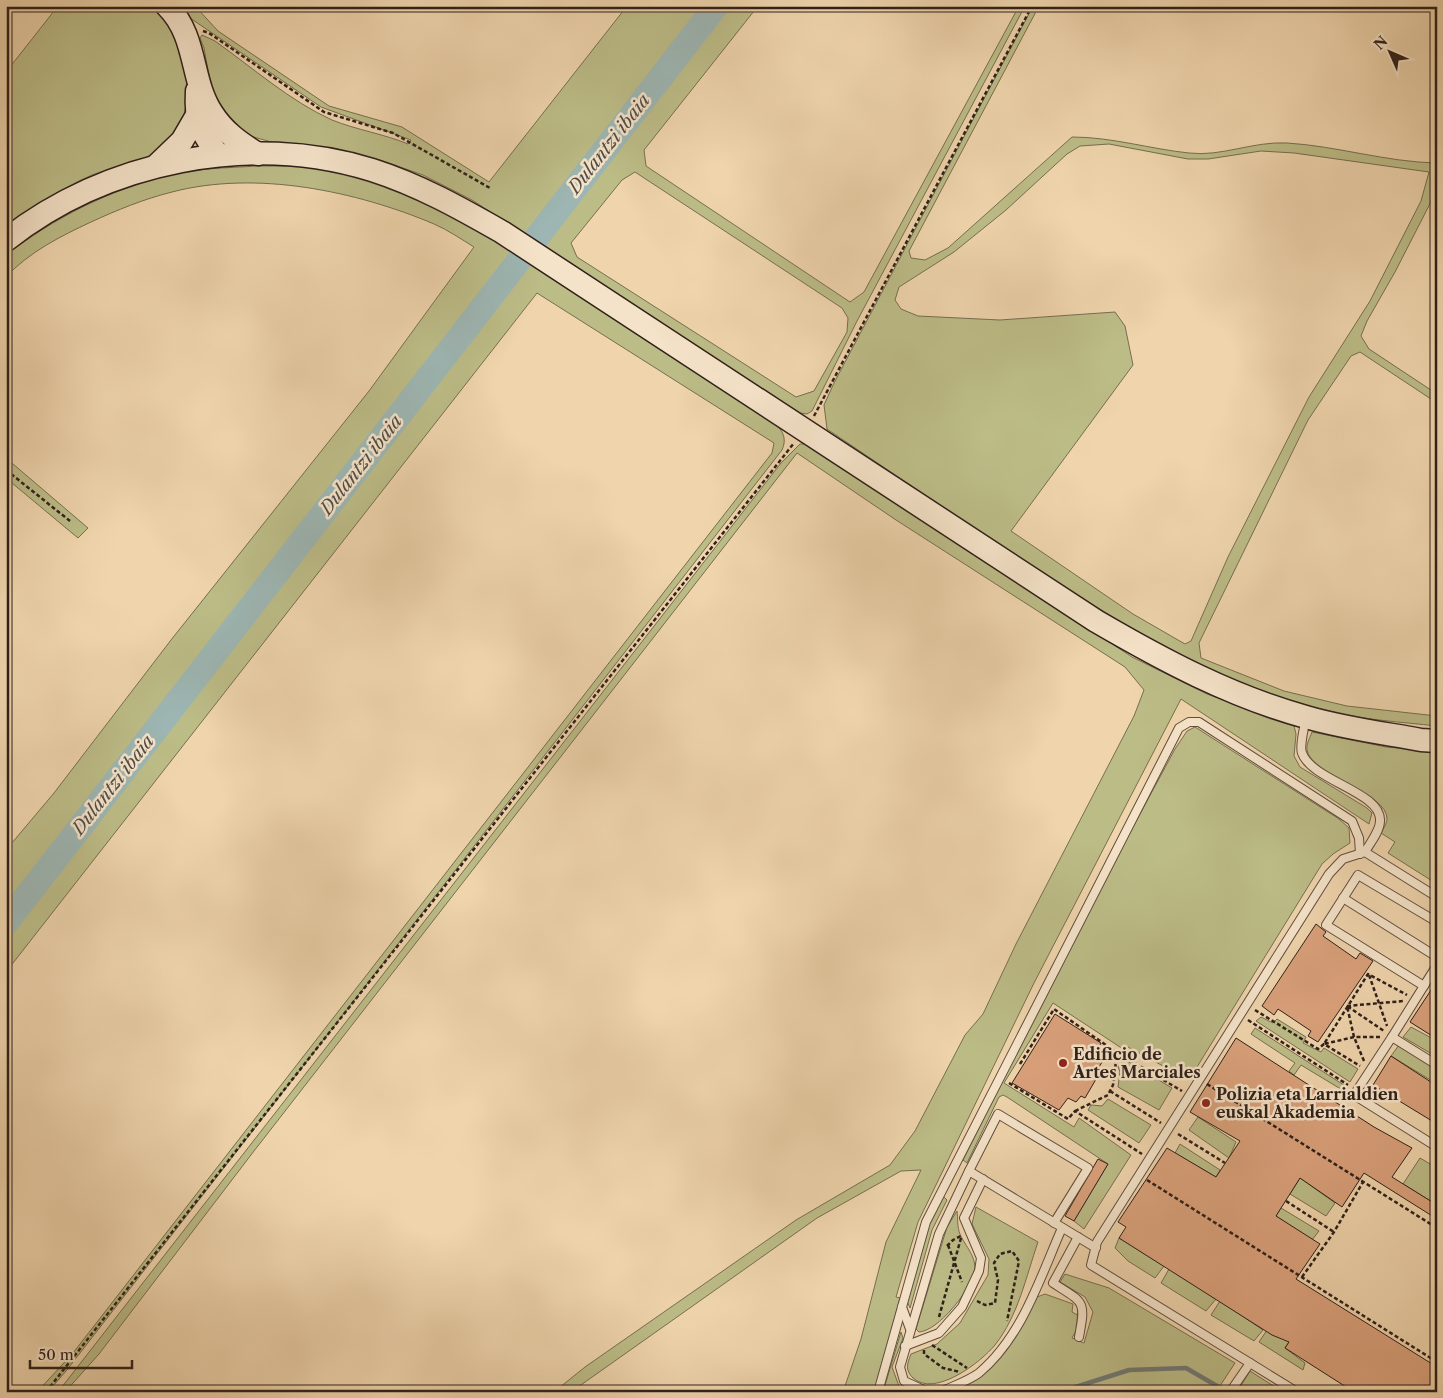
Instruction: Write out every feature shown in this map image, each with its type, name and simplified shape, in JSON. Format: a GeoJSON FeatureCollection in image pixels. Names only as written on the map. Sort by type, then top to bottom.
{"type":"FeatureCollection","features":[{"type":"Feature","properties":{"kind":"main road"},"geometry":{"type":"LineString","coordinates":[[174,15],[189,42],[198,78],[210,112],[225,130],[258,154]]}},
{"type":"Feature","properties":{"kind":"main road"},"geometry":{"type":"LineString","coordinates":[[198,78],[196,117],[201,130],[218,155]]}},
{"type":"Feature","properties":{"kind":"main road"},"geometry":{"type":"LineString","coordinates":[[154,167],[182,141],[196,117]]}},
{"type":"Feature","properties":{"kind":"main road"},"geometry":{"type":"LineString","coordinates":[[6,240],[53,209],[91,189],[154,167],[218,155],[258,154],[334,161],[371,170],[437,196],[502,232],[1096,621],[1153,654],[1224,688],[1306,717],[1403,737],[1437,741]]}},
{"type":"Feature","properties":{"kind":"lane"},"geometry":{"type":"LineString","coordinates":[[1298,1392],[1091,1264],[1097,1242],[1330,874],[1343,859],[1363,853],[1381,822],[1380,812],[1367,799],[1309,765],[1301,751],[1306,717]]}},
{"type":"Feature","properties":{"kind":"lane"},"geometry":{"type":"LineString","coordinates":[[878,1392],[926,1222],[1179,728],[1189,722],[1199,722],[1352,821],[1363,853],[1437,897]]}},
{"type":"Feature","properties":{"kind":"lane"},"geometry":{"type":"LineString","coordinates":[[1424,986],[1326,925],[1358,875],[1437,922]]}},
{"type":"Feature","properties":{"kind":"lane"},"geometry":{"type":"LineString","coordinates":[[1343,898],[1437,957]]}},
{"type":"Feature","properties":{"kind":"lane"},"geometry":{"type":"LineString","coordinates":[[1437,966],[1354,1095],[1437,1147]]}},
{"type":"Feature","properties":{"kind":"lane"},"geometry":{"type":"LineString","coordinates":[[1392,1037],[1437,1065]]}},
{"type":"Feature","properties":{"kind":"lane"},"geometry":{"type":"LineString","coordinates":[[928,1392],[904,1381],[900,1367],[939,1234],[998,1114],[1088,1168],[1054,1223]]}},
{"type":"Feature","properties":{"kind":"lane"},"geometry":{"type":"LineString","coordinates":[[969,1171],[1096,1248]]}},
{"type":"Feature","properties":{"kind":"lane"},"geometry":{"type":"LineString","coordinates":[[951,1173],[965,1179]]}},
{"type":"Feature","properties":{"kind":"lane"},"geometry":{"type":"LineString","coordinates":[[906,1346],[939,1333],[962,1307],[979,1271],[981,1258],[964,1218],[983,1180]]}},
{"type":"Feature","properties":{"kind":"lane"},"geometry":{"type":"LineString","coordinates":[[941,1392],[977,1374],[1001,1352],[1020,1322],[1062,1228]]}},
{"type":"Feature","properties":{"kind":"lane"},"geometry":{"type":"LineString","coordinates":[[1078,1237],[1053,1283],[1080,1301],[1084,1311],[1078,1337]]}},
{"type":"Feature","properties":{"kind":"lane"},"geometry":{"type":"LineString","coordinates":[[902,1307],[910,1330]]}},
{"type":"Feature","properties":{"kind":"lane"},"geometry":{"type":"LineString","coordinates":[[1230,1392],[1250,1363]]}},
{"type":"Feature","properties":{"kind":"path"},"geometry":{"type":"LineString","coordinates":[[46,1392],[805,430],[1032,6]]}},
{"type":"Feature","properties":{"kind":"path"},"geometry":{"type":"LineString","coordinates":[[174,15],[210,33],[324,112],[393,133],[490,188]]}},
{"type":"Feature","properties":{"kind":"path"},"geometry":{"type":"LineString","coordinates":[[6,470],[70,521]]}},
{"type":"Feature","properties":{"kind":"path"},"geometry":{"type":"LineString","coordinates":[[1324,1044],[1368,974]]}},
{"type":"Feature","properties":{"kind":"path"},"geometry":{"type":"LineString","coordinates":[[1368,974],[1415,1000]]}},
{"type":"Feature","properties":{"kind":"path"},"geometry":{"type":"LineString","coordinates":[[1368,974],[1392,1037]]}},
{"type":"Feature","properties":{"kind":"path"},"geometry":{"type":"LineString","coordinates":[[1347,1006],[1415,1000]]}},
{"type":"Feature","properties":{"kind":"path"},"geometry":{"type":"LineString","coordinates":[[1247,1005],[1318,1048],[1324,1044],[1354,1037],[1392,1037]]}},
{"type":"Feature","properties":{"kind":"path"},"geometry":{"type":"LineString","coordinates":[[1347,1006],[1354,1037],[1369,1072]]}},
{"type":"Feature","properties":{"kind":"path"},"geometry":{"type":"LineString","coordinates":[[1347,1006],[1392,1037]]}},
{"type":"Feature","properties":{"kind":"path"},"geometry":{"type":"LineString","coordinates":[[1019,1067],[1054,1008],[1117,1052],[1190,1096]]}},
{"type":"Feature","properties":{"kind":"path"},"geometry":{"type":"LineString","coordinates":[[1240,1015],[1356,1090]]}},
{"type":"Feature","properties":{"kind":"path"},"geometry":{"type":"LineString","coordinates":[[1324,1044],[1369,1072]]}},
{"type":"Feature","properties":{"kind":"path"},"geometry":{"type":"LineString","coordinates":[[1014,1075],[1008,1083],[1068,1119],[1075,1111],[1108,1095],[1113,1085],[1117,1052]]}},
{"type":"Feature","properties":{"kind":"path"},"geometry":{"type":"LineString","coordinates":[[1200,1079],[1437,1228]]}},
{"type":"Feature","properties":{"kind":"path"},"geometry":{"type":"LineString","coordinates":[[1075,1111],[1150,1159]]}},
{"type":"Feature","properties":{"kind":"path"},"geometry":{"type":"LineString","coordinates":[[1140,1175],[1437,1362]]}},
{"type":"Feature","properties":{"kind":"path"},"geometry":{"type":"LineString","coordinates":[[1302,1277],[1334,1232],[1363,1182]]}},
{"type":"Feature","properties":{"kind":"path"},"geometry":{"type":"LineString","coordinates":[[1286,1201],[1334,1232]]}},
{"type":"Feature","properties":{"kind":"path"},"geometry":{"type":"LineString","coordinates":[[945,1250],[953,1240],[969,1233]]}},
{"type":"Feature","properties":{"kind":"path"},"geometry":{"type":"LineString","coordinates":[[948,1245],[961,1275],[962,1289]]}},
{"type":"Feature","properties":{"kind":"path"},"geometry":{"type":"LineString","coordinates":[[976,1300],[985,1306],[995,1303],[998,1280],[994,1263],[1000,1254],[1012,1251],[1019,1261],[1006,1325]]}},
{"type":"Feature","properties":{"kind":"path"},"geometry":{"type":"LineString","coordinates":[[924,1345],[924,1354],[943,1368],[977,1374]]}},
{"type":"Feature","properties":{"kind":"green space"},"geometry":{"type":"Polygon","coordinates":[[[58,6],[153,6],[172,32],[182,55],[187,84],[187,99],[184,113],[179,127],[160,150],[145,158],[81,180],[48,198],[6,225],[6,72],[58,6]]]}},
{"type":"Feature","properties":{"kind":"green space"},"geometry":{"type":"Polygon","coordinates":[[[180,6],[195,6],[218,31],[329,106],[402,127],[489,182],[627,6],[758,6],[644,150],[646,166],[850,302],[864,292],[1019,6],[1025,6],[857,321],[812,411],[807,414],[800,413],[472,200],[423,175],[380,160],[340,150],[275,143],[250,136],[235,128],[213,98],[204,48],[200,38],[202,35],[215,41],[287,94],[316,112],[332,120],[408,144],[411,140],[321,107],[190,18],[180,6]],[[635,172],[622,180],[571,243],[577,257],[796,397],[814,391],[847,332],[848,318],[842,308],[635,172]]]}},
{"type":"Feature","properties":{"kind":"green space"},"geometry":{"type":"Polygon","coordinates":[[[1033,6],[1039,6],[909,251],[911,258],[925,260],[948,248],[1072,137],[1102,139],[1201,154],[1262,144],[1287,143],[1324,147],[1399,160],[1437,163],[1437,190],[1395,272],[1367,321],[1361,336],[1369,349],[1437,394],[1437,403],[1360,352],[1351,356],[1308,420],[1199,643],[1201,658],[1284,691],[1347,706],[1437,716],[1437,726],[1355,717],[1286,699],[1205,667],[1127,625],[1015,555],[827,429],[824,405],[1033,6]],[[1109,144],[1080,146],[1067,154],[1006,210],[954,252],[899,287],[895,300],[901,309],[918,316],[1000,320],[1115,312],[1125,326],[1133,365],[1011,531],[1133,614],[1185,644],[1191,641],[1228,557],[1309,397],[1370,301],[1421,201],[1429,172],[1294,153],[1261,151],[1208,159],[1188,159],[1109,144]]]}},
{"type":"Feature","properties":{"kind":"green space"},"geometry":{"type":"Polygon","coordinates":[[[258,166],[307,166],[356,175],[443,208],[497,241],[756,410],[782,431],[784,443],[782,450],[66,1371],[48,1392],[37,1392],[73,1353],[772,453],[774,443],[537,293],[6,972],[6,850],[54,793],[171,640],[369,391],[474,247],[434,224],[372,202],[305,187],[237,183],[204,186],[172,192],[121,209],[80,227],[46,245],[6,277],[6,255],[43,229],[102,198],[144,182],[177,173],[258,166]]]}},
{"type":"Feature","properties":{"kind":"green space"},"geometry":{"type":"Polygon","coordinates":[[[800,444],[808,444],[1132,657],[1207,694],[1294,726],[1296,734],[1294,756],[1300,767],[1367,808],[1372,813],[1369,824],[1181,699],[1034,983],[918,1222],[896,1297],[900,1298],[875,1392],[843,1392],[861,1339],[886,1242],[921,1170],[901,1171],[817,1218],[571,1392],[554,1392],[585,1367],[796,1220],[890,1165],[915,1131],[965,1035],[983,1014],[1016,944],[1134,716],[1144,690],[1125,667],[896,520],[797,453],[254,1151],[99,1354],[65,1392],[58,1392],[781,463],[800,444]]]}},
{"type":"Feature","properties":{"kind":"green space"},"geometry":{"type":"Polygon","coordinates":[[[6,458],[88,528],[78,538],[6,478],[6,458]]]}},
{"type":"Feature","properties":{"kind":"green space"},"geometry":{"type":"Polygon","coordinates":[[[1195,727],[1339,819],[1349,828],[1350,843],[1322,864],[1189,1080],[1126,1046],[1123,1049],[1053,1003],[1004,1083],[1074,1127],[1079,1118],[1131,1155],[1084,1229],[1074,1221],[1108,1164],[1007,1097],[1003,1095],[999,1097],[967,1163],[963,1160],[1083,920],[1175,749],[1187,731],[1195,727]]]}},
{"type":"Feature","properties":{"kind":"green space"},"geometry":{"type":"Polygon","coordinates":[[[1312,732],[1386,747],[1437,751],[1437,884],[1388,853],[1395,842],[1381,833],[1387,821],[1384,810],[1363,792],[1321,768],[1312,759],[1307,748],[1312,732]]]}},
{"type":"Feature","properties":{"kind":"green space"},"geometry":{"type":"Polygon","coordinates":[[[1261,1017],[1273,1023],[1277,1019],[1306,1037],[1303,1043],[1321,1052],[1324,1048],[1358,1069],[1350,1082],[1256,1021],[1261,1017]]]}},
{"type":"Feature","properties":{"kind":"green space"},"geometry":{"type":"Polygon","coordinates":[[[1411,1027],[1437,1041],[1437,1057],[1403,1037],[1411,1027]]]}},
{"type":"Feature","properties":{"kind":"green space"},"geometry":{"type":"Polygon","coordinates":[[[1255,1028],[1347,1087],[1344,1091],[1301,1065],[1294,1075],[1289,1071],[1295,1063],[1251,1034],[1255,1028]]]}},
{"type":"Feature","properties":{"kind":"green space"},"geometry":{"type":"Polygon","coordinates":[[[1399,1045],[1437,1069],[1437,1084],[1391,1056],[1399,1045]]]}},
{"type":"Feature","properties":{"kind":"green space"},"geometry":{"type":"Polygon","coordinates":[[[1124,1059],[1172,1088],[1159,1110],[1118,1087],[1120,1072],[1118,1067],[1124,1059]]]}},
{"type":"Feature","properties":{"kind":"green space"},"geometry":{"type":"Polygon","coordinates":[[[1108,1099],[1151,1125],[1139,1143],[1088,1110],[1091,1105],[1102,1106],[1108,1099]]]}},
{"type":"Feature","properties":{"kind":"green space"},"geometry":{"type":"Polygon","coordinates":[[[1198,1117],[1236,1142],[1229,1158],[1189,1130],[1198,1117]]]}},
{"type":"Feature","properties":{"kind":"green space"},"geometry":{"type":"Polygon","coordinates":[[[1180,1144],[1220,1170],[1216,1177],[1175,1153],[1180,1144]]]}},
{"type":"Feature","properties":{"kind":"green space"},"geometry":{"type":"Polygon","coordinates":[[[1420,1158],[1437,1168],[1437,1205],[1403,1184],[1420,1158]]]}},
{"type":"Feature","properties":{"kind":"green space"},"geometry":{"type":"Polygon","coordinates":[[[1300,1178],[1335,1203],[1326,1216],[1290,1194],[1300,1178]]]}},
{"type":"Feature","properties":{"kind":"green space"},"geometry":{"type":"Polygon","coordinates":[[[943,1196],[947,1200],[932,1230],[910,1308],[907,1301],[929,1225],[943,1196]]]}},
{"type":"Feature","properties":{"kind":"green space"},"geometry":{"type":"Polygon","coordinates":[[[976,1207],[1038,1242],[1016,1309],[995,1345],[969,1368],[957,1375],[933,1384],[922,1383],[913,1378],[908,1370],[911,1354],[937,1344],[960,1323],[988,1275],[989,1259],[972,1224],[976,1207]]]}},
{"type":"Feature","properties":{"kind":"green space"},"geometry":{"type":"Polygon","coordinates":[[[1281,1208],[1319,1231],[1312,1240],[1276,1216],[1281,1208]]]}},
{"type":"Feature","properties":{"kind":"green space"},"geometry":{"type":"Polygon","coordinates":[[[957,1211],[959,1231],[973,1257],[974,1272],[960,1299],[944,1318],[927,1330],[919,1332],[916,1329],[947,1227],[957,1211]]]}},
{"type":"Feature","properties":{"kind":"green space"},"geometry":{"type":"Polygon","coordinates":[[[1119,1238],[1164,1266],[1155,1278],[1128,1261],[1115,1248],[1119,1238]]]}},
{"type":"Feature","properties":{"kind":"green space"},"geometry":{"type":"Polygon","coordinates":[[[1169,1269],[1216,1299],[1206,1311],[1161,1283],[1169,1269]]]}},
{"type":"Feature","properties":{"kind":"green space"},"geometry":{"type":"Polygon","coordinates":[[[1065,1274],[1109,1288],[1235,1363],[1216,1392],[952,1392],[993,1364],[1021,1328],[1037,1297],[1045,1294],[1073,1304],[1072,1312],[1083,1318],[1072,1338],[1084,1343],[1093,1312],[1085,1297],[1060,1282],[1065,1274]]]}},
{"type":"Feature","properties":{"kind":"green space"},"geometry":{"type":"Polygon","coordinates":[[[1220,1301],[1263,1330],[1254,1341],[1211,1315],[1220,1301]]]}},
{"type":"Feature","properties":{"kind":"green space"},"geometry":{"type":"Polygon","coordinates":[[[1314,1304],[1285,1348],[1305,1363],[1303,1370],[1259,1342],[1275,1318],[1314,1304]]]}},
{"type":"Feature","properties":{"kind":"green space"},"geometry":{"type":"Polygon","coordinates":[[[901,1332],[903,1338],[892,1367],[899,1386],[908,1392],[883,1392],[901,1332]]]}},
{"type":"Feature","properties":{"kind":"green space"},"geometry":{"type":"Polygon","coordinates":[[[1250,1371],[1283,1392],[1237,1392],[1250,1371]]]}},
{"type":"Feature","properties":{"kind":"building"},"geometry":{"type":"Polygon","coordinates":[[[1316,924],[1326,932],[1323,936],[1356,959],[1360,953],[1373,961],[1318,1042],[1308,1036],[1311,1031],[1278,1009],[1274,1015],[1262,1006],[1316,924]]]}},
{"type":"Feature","properties":{"kind":"building"},"geometry":{"type":"Polygon","coordinates":[[[1437,981],[1437,1039],[1410,1022],[1437,981]]]}},
{"type":"Feature","properties":{"kind":"building","name":"Edificio de Artes Marciales"},"geometry":{"type":"Polygon","coordinates":[[[1055,1014],[1101,1043],[1095,1055],[1104,1059],[1099,1067],[1102,1069],[1085,1098],[1081,1096],[1076,1102],[1068,1098],[1059,1110],[1012,1083],[1055,1014]]]}},
{"type":"Feature","properties":{"kind":"building"},"geometry":{"type":"Polygon","coordinates":[[[1236,1038],[1374,1127],[1412,1148],[1392,1177],[1437,1205],[1437,1219],[1364,1173],[1342,1207],[1300,1178],[1276,1216],[1320,1244],[1296,1279],[1437,1367],[1437,1392],[1354,1392],[1285,1348],[1289,1342],[1272,1335],[1119,1238],[1126,1227],[1118,1222],[1167,1148],[1216,1177],[1240,1141],[1190,1112],[1236,1038]]]}},
{"type":"Feature","properties":{"kind":"building"},"geometry":{"type":"Polygon","coordinates":[[[1391,1056],[1437,1086],[1437,1124],[1373,1085],[1391,1056]]]}},
{"type":"Feature","properties":{"kind":"building"},"geometry":{"type":"Polygon","coordinates":[[[1098,1159],[1108,1164],[1074,1221],[1065,1216],[1098,1159]]]}},
{"type":"Feature","properties":{"kind":"waterway","name":"Dulantzi ibaia"},"geometry":{"type":"LineString","coordinates":[[6,923],[716,6]]}},
{"type":"Feature","properties":{"kind":"waterway"},"geometry":{"type":"LineString","coordinates":[[1060,1392],[1129,1370],[1186,1368],[1217,1386]]}},
{"type":"Feature","properties":{"kind":"place","name":"Edificio de Artes Marciales"},"geometry":{"type":"Point","coordinates":[1063,1063]}},
{"type":"Feature","properties":{"kind":"place","name":"Polizia eta Larrialdien euskal Akademia"},"geometry":{"type":"Point","coordinates":[1206,1103]}}]}
